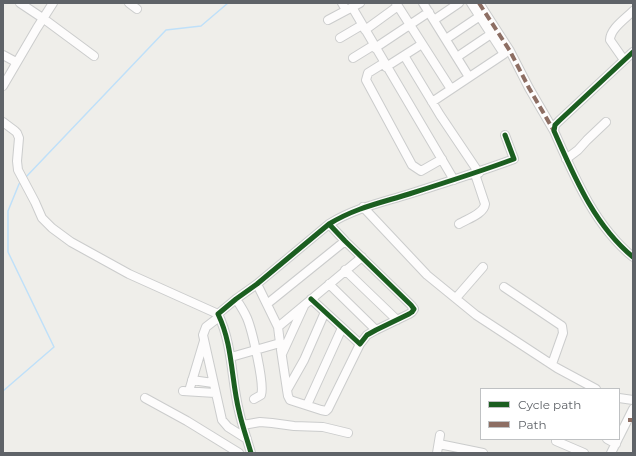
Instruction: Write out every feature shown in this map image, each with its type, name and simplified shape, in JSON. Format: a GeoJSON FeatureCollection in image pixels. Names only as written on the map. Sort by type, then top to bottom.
{"type":"FeatureCollection","features":[{"type":"Feature","properties":{"kind":"street"},"geometry":{"type":"LineString","coordinates":[[20,3],[94,56]]}},
{"type":"Feature","properties":{"kind":"street"},"geometry":{"type":"LineString","coordinates":[[3,86],[16,62],[53,3]]}},
{"type":"Feature","properties":{"kind":"street"},"geometry":{"type":"LineString","coordinates":[[129,3],[137,10]]}},
{"type":"Feature","properties":{"kind":"street"},"geometry":{"type":"LineString","coordinates":[[328,20],[346,7],[360,3]]}},
{"type":"Feature","properties":{"kind":"street"},"geometry":{"type":"LineString","coordinates":[[423,3],[469,77]]}},
{"type":"Feature","properties":{"kind":"street"},"geometry":{"type":"LineString","coordinates":[[434,20],[459,3]]}},
{"type":"Feature","properties":{"kind":"street"},"geometry":{"type":"LineString","coordinates":[[432,102],[504,54],[471,3]]}},
{"type":"Feature","properties":{"kind":"street"},"geometry":{"type":"LineString","coordinates":[[479,3],[510,50],[529,88],[554,131],[580,186],[609,234],[633,258]]}},
{"type":"Feature","properties":{"kind":"street"},"geometry":{"type":"LineString","coordinates":[[340,38],[363,27],[397,5],[451,89]]}},
{"type":"Feature","properties":{"kind":"street"},"geometry":{"type":"LineString","coordinates":[[346,7],[363,27],[454,180]]}},
{"type":"Feature","properties":{"kind":"street"},"geometry":{"type":"LineString","coordinates":[[624,60],[610,40],[610,36],[633,11]]}},
{"type":"Feature","properties":{"kind":"street"},"geometry":{"type":"LineString","coordinates":[[353,58],[374,47],[429,12]]}},
{"type":"Feature","properties":{"kind":"street"},"geometry":{"type":"LineString","coordinates":[[446,39],[480,16]]}},
{"type":"Feature","properties":{"kind":"street"},"geometry":{"type":"LineString","coordinates":[[456,57],[491,34]]}},
{"type":"Feature","properties":{"kind":"street"},"geometry":{"type":"LineString","coordinates":[[422,44],[405,57],[368,73],[366,80],[412,165],[421,171],[442,159]]}},
{"type":"Feature","properties":{"kind":"street"},"geometry":{"type":"LineString","coordinates":[[554,131],[559,121],[633,52]]}},
{"type":"Feature","properties":{"kind":"street"},"geometry":{"type":"LineString","coordinates":[[3,55],[16,62]]}},
{"type":"Feature","properties":{"kind":"street"},"geometry":{"type":"LineString","coordinates":[[405,57],[477,173],[485,208],[481,212],[459,224]]}},
{"type":"Feature","properties":{"kind":"street"},"geometry":{"type":"LineString","coordinates":[[3,122],[15,130],[19,138],[17,161],[18,170],[28,187],[42,218],[52,228],[71,242],[129,274],[218,316],[223,325],[231,357],[239,411],[251,453]]}},
{"type":"Feature","properties":{"kind":"street"},"geometry":{"type":"LineString","coordinates":[[566,159],[578,150],[606,122]]}},
{"type":"Feature","properties":{"kind":"street"},"geometry":{"type":"LineString","coordinates":[[247,439],[228,427],[222,420],[203,335],[206,327],[236,299],[257,284],[329,224],[342,216],[363,207],[477,173],[514,159],[505,135]]}},
{"type":"Feature","properties":{"kind":"street"},"geometry":{"type":"LineString","coordinates":[[363,207],[427,275],[476,315],[580,382],[594,388]]}},
{"type":"Feature","properties":{"kind":"street"},"geometry":{"type":"LineString","coordinates":[[257,284],[278,327],[287,390],[290,400],[326,411],[360,344],[367,335],[412,312],[414,309],[329,224]]}},
{"type":"Feature","properties":{"kind":"street"},"geometry":{"type":"LineString","coordinates":[[267,304],[345,241]]}},
{"type":"Feature","properties":{"kind":"street"},"geometry":{"type":"LineString","coordinates":[[278,327],[362,257]]}},
{"type":"Feature","properties":{"kind":"street"},"geometry":{"type":"LineString","coordinates":[[456,298],[483,267]]}},
{"type":"Feature","properties":{"kind":"street"},"geometry":{"type":"LineString","coordinates":[[345,270],[397,320]]}},
{"type":"Feature","properties":{"kind":"street"},"geometry":{"type":"LineString","coordinates":[[329,284],[376,330]]}},
{"type":"Feature","properties":{"kind":"street"},"geometry":{"type":"LineString","coordinates":[[504,287],[562,326],[563,333],[552,364]]}},
{"type":"Feature","properties":{"kind":"street"},"geometry":{"type":"LineString","coordinates":[[236,299],[247,319],[256,350],[263,390],[261,396],[254,399]]}},
{"type":"Feature","properties":{"kind":"street"},"geometry":{"type":"LineString","coordinates":[[308,301],[325,312],[360,344]]}},
{"type":"Feature","properties":{"kind":"street"},"geometry":{"type":"LineString","coordinates":[[282,354],[308,301]]}},
{"type":"Feature","properties":{"kind":"street"},"geometry":{"type":"LineString","coordinates":[[287,390],[304,360],[325,312]]}},
{"type":"Feature","properties":{"kind":"street"},"geometry":{"type":"LineString","coordinates":[[307,405],[342,328]]}},
{"type":"Feature","properties":{"kind":"street"},"geometry":{"type":"LineString","coordinates":[[204,340],[192,380],[186,391],[215,393]]}},
{"type":"Feature","properties":{"kind":"street"},"geometry":{"type":"LineString","coordinates":[[231,357],[280,344]]}},
{"type":"Feature","properties":{"kind":"street"},"geometry":{"type":"LineString","coordinates":[[192,380],[213,383]]}},
{"type":"Feature","properties":{"kind":"street"},"geometry":{"type":"LineString","coordinates":[[145,398],[187,421],[239,453]]}},
{"type":"Feature","properties":{"kind":"street"},"geometry":{"type":"LineString","coordinates":[[620,398],[633,400]]}},
{"type":"Feature","properties":{"kind":"street"},"geometry":{"type":"LineString","coordinates":[[620,436],[633,409]]}},
{"type":"Feature","properties":{"kind":"street"},"geometry":{"type":"LineString","coordinates":[[243,425],[260,422],[294,426],[323,427],[348,433]]}},
{"type":"Feature","properties":{"kind":"street"},"geometry":{"type":"LineString","coordinates":[[437,453],[439,439],[463,451],[483,453]]}},
{"type":"Feature","properties":{"kind":"street"},"geometry":{"type":"LineString","coordinates":[[611,453],[618,440]]}},
{"type":"Feature","properties":{"kind":"street"},"geometry":{"type":"LineString","coordinates":[[556,441],[584,453]]}},
{"type":"Feature","properties":{"kind":"waterway"},"geometry":{"type":"LineString","coordinates":[[25,178],[166,30],[201,26],[228,3]]}},
{"type":"Feature","properties":{"kind":"waterway"},"geometry":{"type":"LineString","coordinates":[[3,391],[54,347],[8,252],[8,211],[21,182]]}},
{"type":"Feature","properties":{"kind":"marked path"},"geometry":{"type":"LineString","coordinates":[[479,3],[510,51],[554,131]]}},
{"type":"Feature","properties":{"kind":"marked path"},"geometry":{"type":"LineString","coordinates":[[628,420],[633,420]]}},
{"type":"Feature","properties":{"kind":"cycle path"},"geometry":{"type":"LineString","coordinates":[[633,52],[559,121],[555,125],[554,131],[569,165],[596,215],[619,244],[633,257]]}},
{"type":"Feature","properties":{"kind":"cycle path"},"geometry":{"type":"LineString","coordinates":[[329,224],[339,218],[368,206],[448,182],[514,159],[505,135]]}},
{"type":"Feature","properties":{"kind":"cycle path"},"geometry":{"type":"LineString","coordinates":[[251,453],[236,399],[229,350],[223,326],[218,314],[257,284],[329,224],[414,309],[409,314],[367,335],[360,344],[311,299]]}}]}
